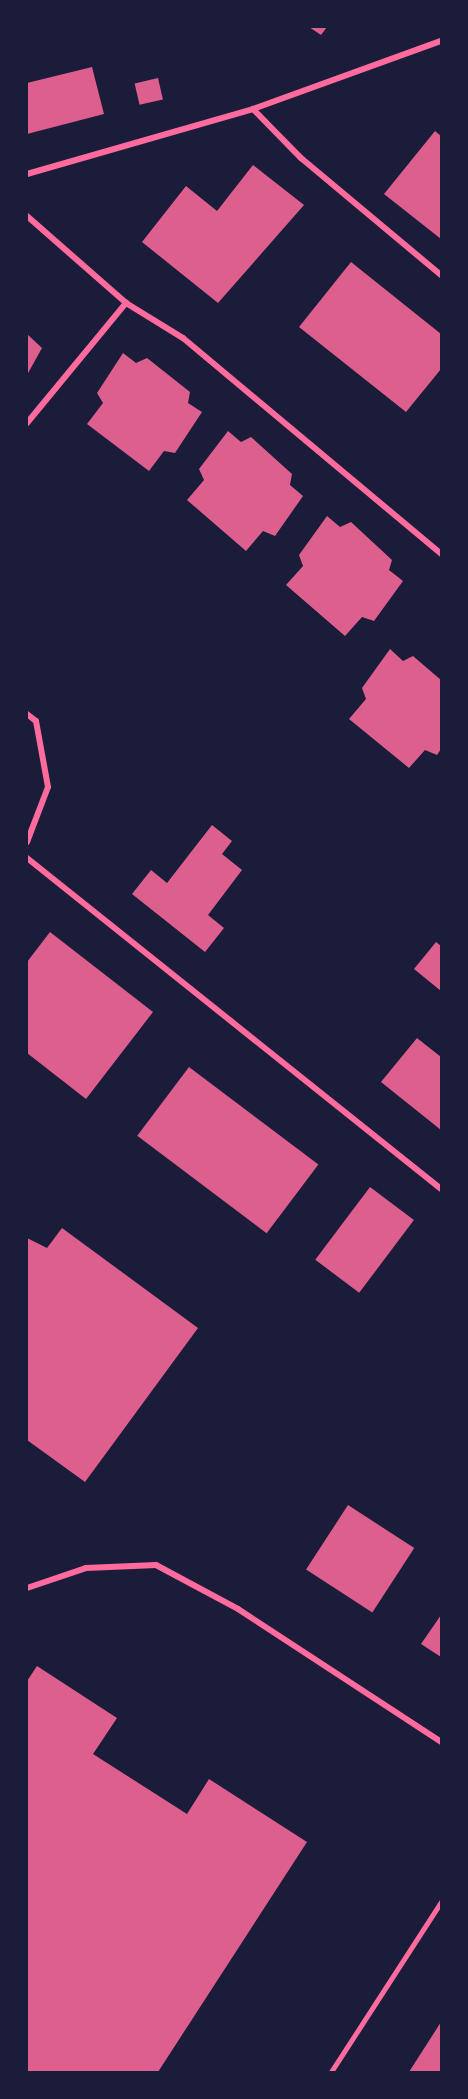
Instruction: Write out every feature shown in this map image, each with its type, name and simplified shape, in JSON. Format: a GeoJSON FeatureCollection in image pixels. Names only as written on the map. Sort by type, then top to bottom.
{"type":"FeatureCollection","features":[{"type":"Feature","properties":{"kind":"street"},"geometry":{"type":"LineString","coordinates":[[27,174],[253,110],[441,41]]}},
{"type":"Feature","properties":{"kind":"street"},"geometry":{"type":"LineString","coordinates":[[253,110],[301,158],[441,275]]}},
{"type":"Feature","properties":{"kind":"street"},"geometry":{"type":"LineString","coordinates":[[27,216],[126,303],[183,338],[441,555]]}},
{"type":"Feature","properties":{"kind":"street"},"geometry":{"type":"LineString","coordinates":[[27,423],[126,303]]}},
{"type":"Feature","properties":{"kind":"street"},"geometry":{"type":"LineString","coordinates":[[27,714],[36,721],[48,786],[27,842]]}},
{"type":"Feature","properties":{"kind":"street"},"geometry":{"type":"LineString","coordinates":[[27,858],[441,1189]]}},
{"type":"Feature","properties":{"kind":"street"},"geometry":{"type":"LineString","coordinates":[[27,1588],[86,1568],[156,1565],[238,1609],[441,1742]]}},
{"type":"Feature","properties":{"kind":"lane"},"geometry":{"type":"LineString","coordinates":[[332,2072],[441,1902]]}},
{"type":"Feature","properties":{"kind":"building"},"geometry":{"type":"Polygon","coordinates":[[[309,27],[327,27],[321,35],[309,27]]]}},
{"type":"Feature","properties":{"kind":"building"},"geometry":{"type":"Polygon","coordinates":[[[92,67],[104,114],[27,134],[27,83],[92,67]]]}},
{"type":"Feature","properties":{"kind":"building"},"geometry":{"type":"Polygon","coordinates":[[[158,78],[163,99],[140,105],[135,83],[158,78]]]}},
{"type":"Feature","properties":{"kind":"building"},"geometry":{"type":"Polygon","coordinates":[[[435,131],[441,136],[441,239],[384,194],[435,131]]]}},
{"type":"Feature","properties":{"kind":"building"},"geometry":{"type":"Polygon","coordinates":[[[253,165],[304,205],[218,303],[142,242],[186,186],[217,211],[253,165]]]}},
{"type":"Feature","properties":{"kind":"building"},"geometry":{"type":"Polygon","coordinates":[[[351,262],[441,334],[441,369],[406,412],[299,327],[351,262]]]}},
{"type":"Feature","properties":{"kind":"building"},"geometry":{"type":"Polygon","coordinates":[[[27,334],[42,348],[27,375],[27,334]]]}},
{"type":"Feature","properties":{"kind":"building"},"geometry":{"type":"Polygon","coordinates":[[[123,353],[136,363],[147,358],[190,392],[188,403],[202,412],[175,453],[164,451],[149,471],[87,424],[103,403],[97,393],[123,353]]]}},
{"type":"Feature","properties":{"kind":"building"},"geometry":{"type":"Polygon","coordinates":[[[228,431],[241,442],[251,437],[292,474],[290,485],[303,496],[275,536],[263,531],[246,551],[187,500],[204,480],[199,469],[228,431]]]}},
{"type":"Feature","properties":{"kind":"building"},"geometry":{"type":"Polygon","coordinates":[[[327,516],[340,527],[351,522],[392,560],[389,570],[403,581],[374,621],[362,617],[345,636],[286,585],[303,566],[299,555],[327,516]]]}},
{"type":"Feature","properties":{"kind":"building"},"geometry":{"type":"Polygon","coordinates":[[[390,649],[403,661],[413,656],[441,680],[441,749],[437,755],[425,750],[409,768],[349,719],[366,699],[362,688],[390,649]]]}},
{"type":"Feature","properties":{"kind":"building"},"geometry":{"type":"Polygon","coordinates":[[[212,825],[232,841],[222,854],[242,870],[208,915],[224,928],[205,952],[132,894],[151,870],[167,883],[212,825]]]}},
{"type":"Feature","properties":{"kind":"building"},"geometry":{"type":"Polygon","coordinates":[[[50,932],[153,1012],[86,1099],[27,1053],[27,962],[50,932]]]}},
{"type":"Feature","properties":{"kind":"building"},"geometry":{"type":"Polygon","coordinates":[[[436,942],[441,946],[441,991],[414,969],[436,942]]]}},
{"type":"Feature","properties":{"kind":"building"},"geometry":{"type":"Polygon","coordinates":[[[417,1038],[441,1057],[441,1130],[381,1082],[417,1038]]]}},
{"type":"Feature","properties":{"kind":"building"},"geometry":{"type":"Polygon","coordinates":[[[189,1067],[318,1164],[267,1233],[137,1136],[189,1067]]]}},
{"type":"Feature","properties":{"kind":"building"},"geometry":{"type":"Polygon","coordinates":[[[370,1187],[414,1220],[359,1293],[315,1260],[370,1187]]]}},
{"type":"Feature","properties":{"kind":"building"},"geometry":{"type":"Polygon","coordinates":[[[62,1228],[198,1328],[85,1482],[27,1440],[27,1238],[47,1248],[62,1228]]]}},
{"type":"Feature","properties":{"kind":"building"},"geometry":{"type":"Polygon","coordinates":[[[348,1505],[414,1548],[372,1613],[306,1570],[348,1505]]]}},
{"type":"Feature","properties":{"kind":"building"},"geometry":{"type":"Polygon","coordinates":[[[441,1615],[441,1657],[421,1644],[441,1615]]]}},
{"type":"Feature","properties":{"kind":"building"},"geometry":{"type":"Polygon","coordinates":[[[37,1666],[117,1718],[93,1754],[187,1814],[209,1779],[307,1842],[158,2072],[27,2072],[27,1681],[37,1666]]]}},
{"type":"Feature","properties":{"kind":"building"},"geometry":{"type":"Polygon","coordinates":[[[441,2022],[441,2072],[409,2072],[441,2022]]]}}]}
